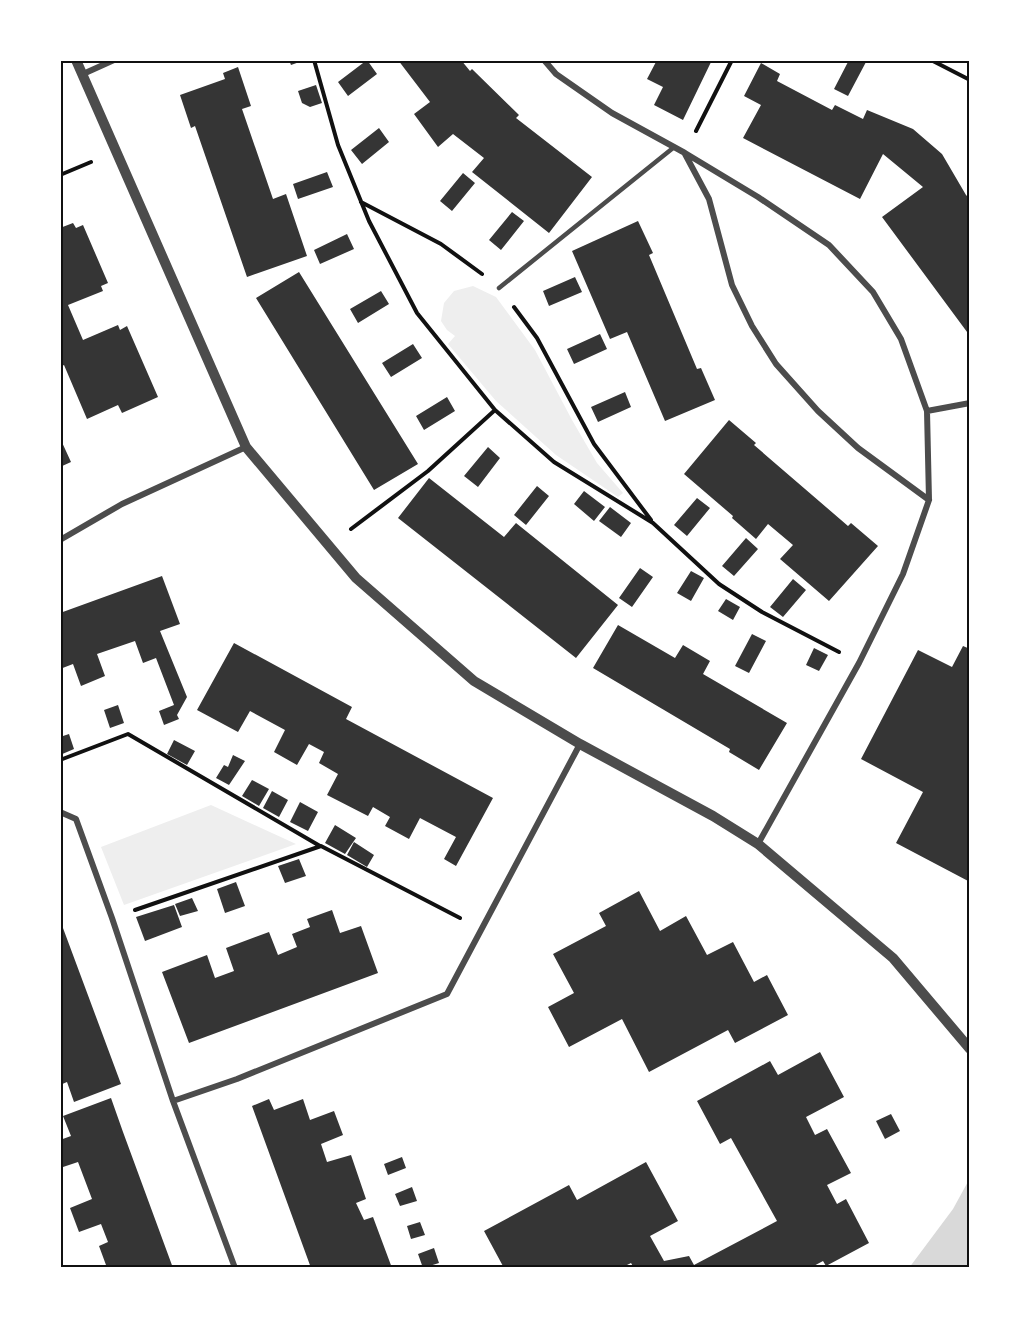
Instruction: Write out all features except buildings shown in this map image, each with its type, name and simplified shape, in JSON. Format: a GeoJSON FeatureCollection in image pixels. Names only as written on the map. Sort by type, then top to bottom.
{"type":"FeatureCollection","features":[{"type":"Feature","properties":{"kind":"street"},"geometry":{"type":"LineString","coordinates":[[76,60],[246,447],[357,578],[474,681],[580,744],[713,816],[758,844],[893,958],[970,1049]]}},
{"type":"Feature","properties":{"kind":"street"},"geometry":{"type":"LineString","coordinates":[[83,74],[114,60]]}},
{"type":"Feature","properties":{"kind":"street"},"geometry":{"type":"LineString","coordinates":[[544,60],[556,74],[612,113],[758,197],[829,245],[873,292],[902,339],[927,411],[929,501],[903,574],[859,663],[758,844]]}},
{"type":"Feature","properties":{"kind":"street"},"geometry":{"type":"LineString","coordinates":[[685,153],[709,199],[732,285],[752,326],[776,364],[818,411],[858,448],[929,501]]}},
{"type":"Feature","properties":{"kind":"street"},"geometry":{"type":"LineString","coordinates":[[927,411],[970,403]]}},
{"type":"Feature","properties":{"kind":"street"},"geometry":{"type":"LineString","coordinates":[[60,540],[122,504],[246,447]]}},
{"type":"Feature","properties":{"kind":"street"},"geometry":{"type":"LineString","coordinates":[[173,1101],[237,1079],[447,994],[580,744]]}},
{"type":"Feature","properties":{"kind":"street"},"geometry":{"type":"LineString","coordinates":[[60,812],[76,819],[112,918],[173,1101],[235,1268]]}},
{"type":"Feature","properties":{"kind":"lane"},"geometry":{"type":"LineString","coordinates":[[500,288],[673,148]]}},
{"type":"Feature","properties":{"kind":"path"},"geometry":{"type":"LineString","coordinates":[[314,60],[338,145],[361,202],[417,313],[495,410],[554,462],[653,523]]}},
{"type":"Feature","properties":{"kind":"path"},"geometry":{"type":"LineString","coordinates":[[685,153],[732,60]]}},
{"type":"Feature","properties":{"kind":"path"},"geometry":{"type":"LineString","coordinates":[[931,60],[970,80]]}},
{"type":"Feature","properties":{"kind":"path"},"geometry":{"type":"LineString","coordinates":[[60,175],[116,151]]}},
{"type":"Feature","properties":{"kind":"path"},"geometry":{"type":"LineString","coordinates":[[361,202],[441,243],[500,288],[537,338],[594,444],[653,523],[719,584],[762,612],[859,663]]}},
{"type":"Feature","properties":{"kind":"path"},"geometry":{"type":"LineString","coordinates":[[329,546],[428,471],[495,410]]}},
{"type":"Feature","properties":{"kind":"path"},"geometry":{"type":"LineString","coordinates":[[60,760],[128,734],[321,846],[481,929]]}},
{"type":"Feature","properties":{"kind":"path"},"geometry":{"type":"LineString","coordinates":[[112,918],[321,846]]}},
{"type":"Feature","properties":{"kind":"shaded area"},"geometry":{"type":"Polygon","coordinates":[[[473,286],[496,297],[535,350],[597,463],[623,493],[618,497],[556,455],[496,401],[448,344],[455,336],[441,321],[444,303],[454,291],[473,286]]]}},
{"type":"Feature","properties":{"kind":"shaded area"},"geometry":{"type":"Polygon","coordinates":[[[211,805],[296,844],[124,905],[101,847],[211,805]]]}},
{"type":"Feature","properties":{"kind":"shaded area"},"geometry":{"type":"Polygon","coordinates":[[[970,1178],[970,1268],[909,1268],[953,1209],[970,1178]]]}}]}
